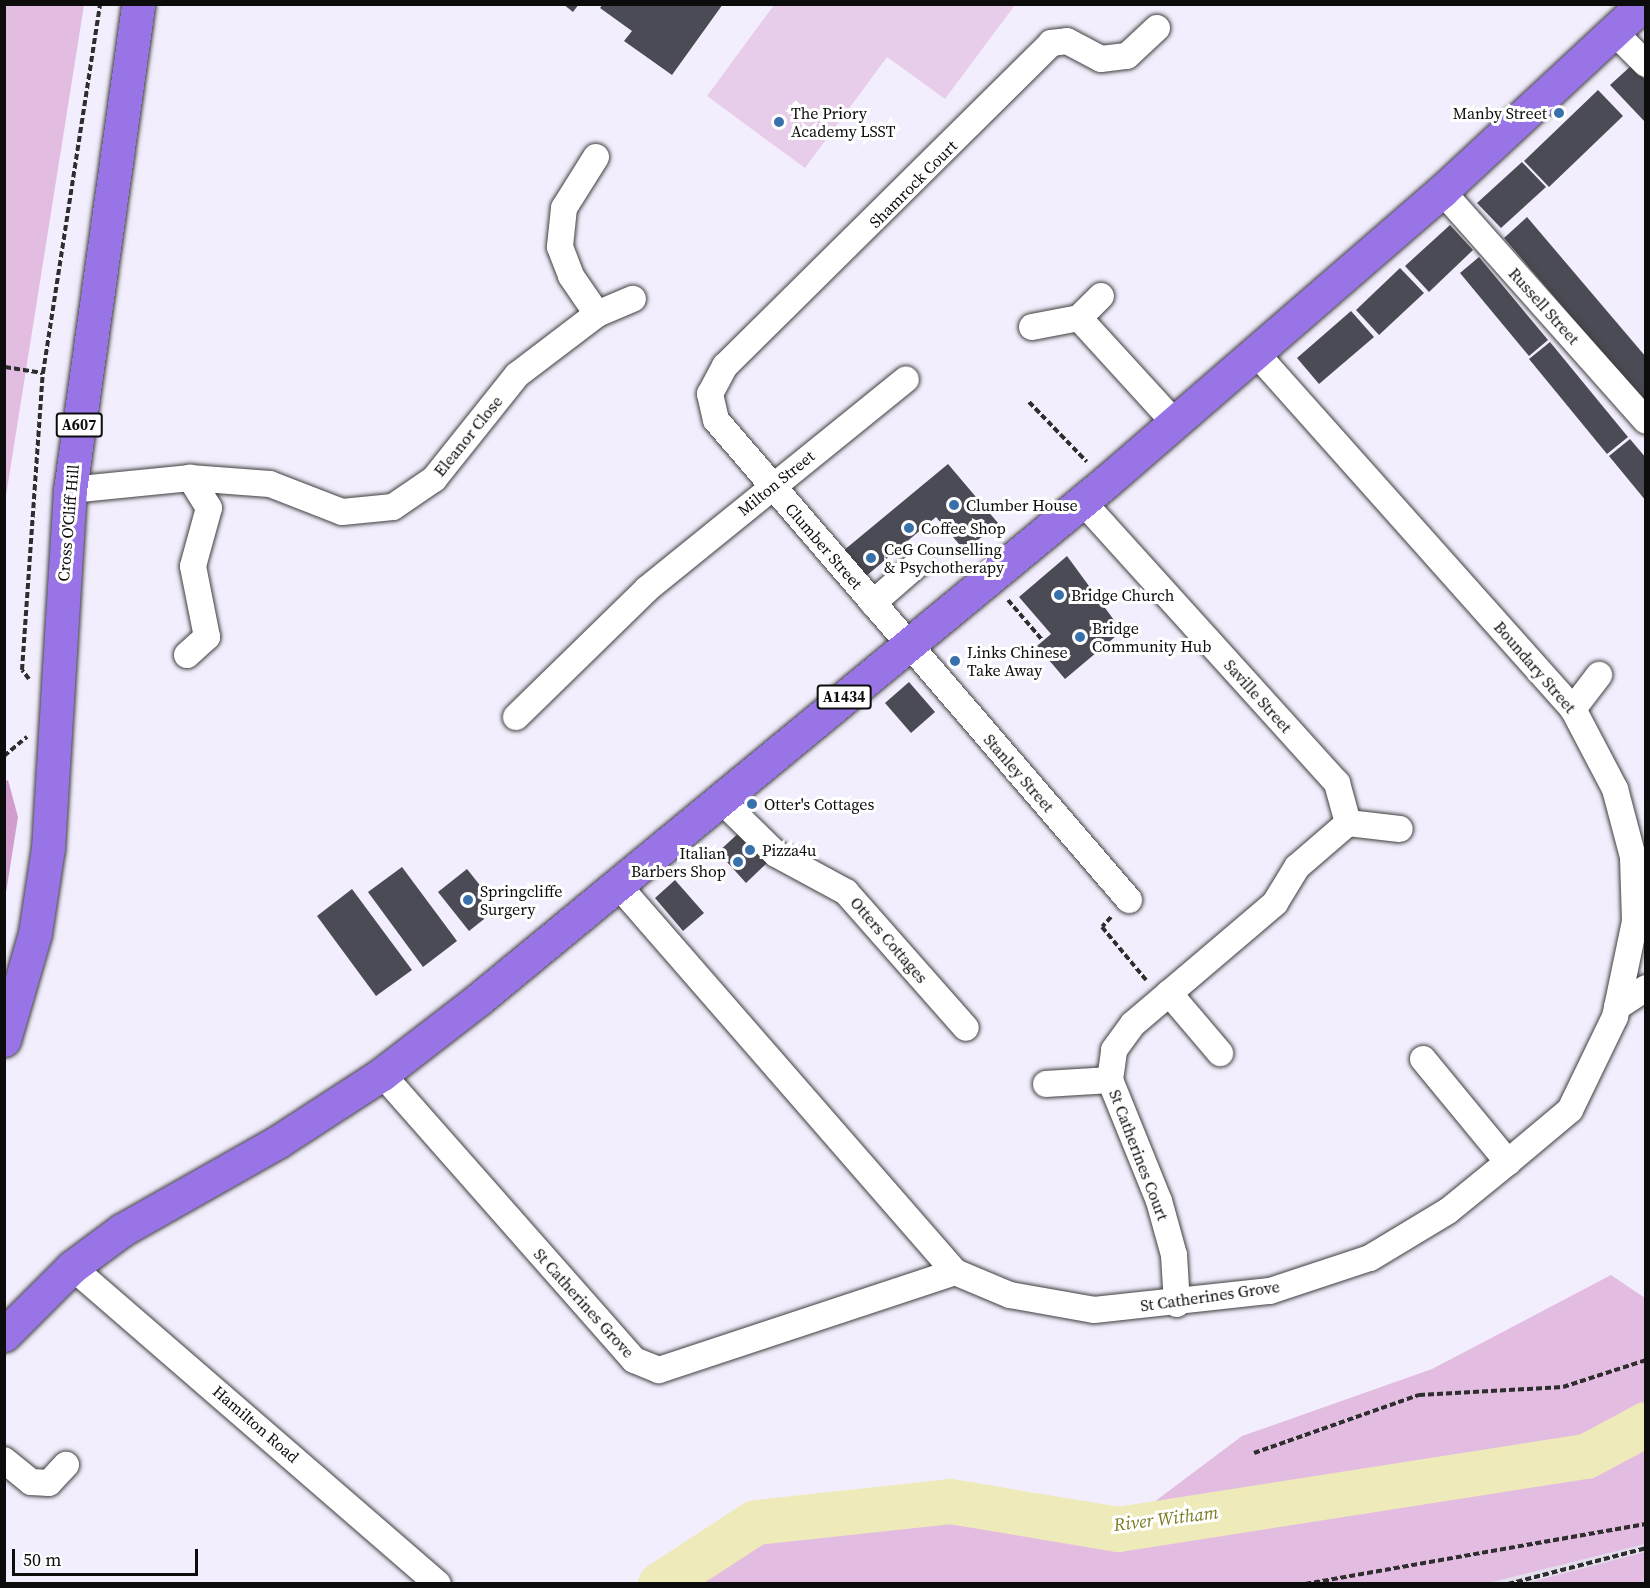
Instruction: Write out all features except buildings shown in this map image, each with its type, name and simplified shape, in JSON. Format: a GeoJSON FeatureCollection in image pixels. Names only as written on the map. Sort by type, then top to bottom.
{"type":"FeatureCollection","features":[{"type":"Feature","properties":{"kind":"main road","name":"Cross O'Cliff Hill"},"geometry":{"type":"LineString","coordinates":[[4,1040],[35,933],[48,848],[70,490],[138,4]]}},
{"type":"Feature","properties":{"kind":"main road","name":"A1434"},"geometry":{"type":"LineString","coordinates":[[4,1335],[72,1267],[122,1230],[279,1141],[382,1074],[618,885],[719,798],[990,579],[1175,423],[1442,191],[1643,4]]}},
{"type":"Feature","properties":{"kind":"street","name":"Shamrock Court"},"geometry":{"type":"LineString","coordinates":[[716,420],[710,394],[725,366],[1051,43],[1067,41],[1101,59],[1127,56],[1157,28]]}},
{"type":"Feature","properties":{"kind":"street"},"geometry":{"type":"LineString","coordinates":[[1614,32],[1646,64]]}},
{"type":"Feature","properties":{"kind":"street"},"geometry":{"type":"LineString","coordinates":[[596,157],[564,208],[560,247],[571,276],[597,314]]}},
{"type":"Feature","properties":{"kind":"street","name":"Russell Street"},"geometry":{"type":"LineString","coordinates":[[1442,191],[1646,421]]}},
{"type":"Feature","properties":{"kind":"street"},"geometry":{"type":"LineString","coordinates":[[1032,327],[1079,318],[1101,296]]}},
{"type":"Feature","properties":{"kind":"street","name":"Eleanor Close"},"geometry":{"type":"LineString","coordinates":[[70,490],[190,478],[270,484],[342,512],[393,507],[434,479],[517,375],[597,314],[633,299]]}},
{"type":"Feature","properties":{"kind":"street"},"geometry":{"type":"LineString","coordinates":[[1079,318],[1175,423]]}},
{"type":"Feature","properties":{"kind":"street","name":"Boundary Street"},"geometry":{"type":"LineString","coordinates":[[1256,353],[1573,709],[1615,789],[1633,857],[1635,921],[1617,1007],[1570,1110],[1508,1162]]}},
{"type":"Feature","properties":{"kind":"street","name":"Milton Street"},"geometry":{"type":"LineString","coordinates":[[516,717],[647,589],[906,379]]}},
{"type":"Feature","properties":{"kind":"street","name":"Clumber Street"},"geometry":{"type":"LineString","coordinates":[[716,420],[909,645]]}},
{"type":"Feature","properties":{"kind":"street"},"geometry":{"type":"LineString","coordinates":[[186,655],[207,637],[193,566],[209,508],[190,478]]}},
{"type":"Feature","properties":{"kind":"street","name":"Saville Street"},"geometry":{"type":"LineString","coordinates":[[1094,492],[1316,761],[1337,783],[1348,823]]}},
{"type":"Feature","properties":{"kind":"street"},"geometry":{"type":"LineString","coordinates":[[873,603],[920,562]]}},
{"type":"Feature","properties":{"kind":"street","name":"Stanley Street"},"geometry":{"type":"LineString","coordinates":[[909,645],[1129,900]]}},
{"type":"Feature","properties":{"kind":"street"},"geometry":{"type":"LineString","coordinates":[[1573,709],[1599,675]]}},
{"type":"Feature","properties":{"kind":"street","name":"Otters Cottages"},"geometry":{"type":"LineString","coordinates":[[719,798],[776,854],[846,892],[966,1028]]}},
{"type":"Feature","properties":{"kind":"street"},"geometry":{"type":"LineString","coordinates":[[1348,823],[1400,829]]}},
{"type":"Feature","properties":{"kind":"street","name":"St Catherines Court"},"geometry":{"type":"LineString","coordinates":[[1177,1304],[1174,1255],[1159,1201],[1110,1080],[1114,1050],[1133,1024],[1275,903],[1297,867],[1348,823]]}},
{"type":"Feature","properties":{"kind":"street","name":"St Catherines Grove"},"geometry":{"type":"LineString","coordinates":[[618,885],[955,1272],[1010,1294],[1094,1310],[1177,1304],[1270,1291],[1370,1258],[1448,1211],[1508,1162]]}},
{"type":"Feature","properties":{"kind":"street"},"geometry":{"type":"LineString","coordinates":[[1617,1007],[1646,988]]}},
{"type":"Feature","properties":{"kind":"street"},"geometry":{"type":"LineString","coordinates":[[1165,996],[1220,1053]]}},
{"type":"Feature","properties":{"kind":"street"},"geometry":{"type":"LineString","coordinates":[[1423,1059],[1508,1162]]}},
{"type":"Feature","properties":{"kind":"street","name":"St Catherines Grove"},"geometry":{"type":"LineString","coordinates":[[382,1074],[634,1360],[659,1370],[955,1272]]}},
{"type":"Feature","properties":{"kind":"street"},"geometry":{"type":"LineString","coordinates":[[1046,1084],[1110,1080]]}},
{"type":"Feature","properties":{"kind":"street","name":"Hamilton Road"},"geometry":{"type":"LineString","coordinates":[[72,1267],[438,1584]]}},
{"type":"Feature","properties":{"kind":"street"},"geometry":{"type":"LineString","coordinates":[[4,1460],[31,1482],[49,1484],[66,1465]]}},
{"type":"Feature","properties":{"kind":"path"},"geometry":{"type":"LineString","coordinates":[[55,713],[22,670],[43,373],[100,4]]}},
{"type":"Feature","properties":{"kind":"path"},"geometry":{"type":"LineString","coordinates":[[5,367],[43,373]]}},
{"type":"Feature","properties":{"kind":"path"},"geometry":{"type":"LineString","coordinates":[[1029,402],[1094,492]]}},
{"type":"Feature","properties":{"kind":"path"},"geometry":{"type":"LineString","coordinates":[[990,579],[1043,641]]}},
{"type":"Feature","properties":{"kind":"path"},"geometry":{"type":"LineString","coordinates":[[1129,900],[1102,927],[1165,996]]}},
{"type":"Feature","properties":{"kind":"path"},"geometry":{"type":"LineString","coordinates":[[1254,1453],[1419,1395],[1563,1387],[1646,1360]]}},
{"type":"Feature","properties":{"kind":"path"},"geometry":{"type":"LineString","coordinates":[[1305,1584],[1646,1524]]}},
{"type":"Feature","properties":{"kind":"path"},"geometry":{"type":"LineString","coordinates":[[1509,1584],[1646,1548]]}},
{"type":"Feature","properties":{"kind":"path"},"geometry":{"type":"LineString","coordinates":[[883,1584],[997,1584]]}},
{"type":"Feature","properties":{"kind":"shaded area"},"geometry":{"type":"Polygon","coordinates":[[[4,5],[84,5],[5,502],[4,5]]]}},
{"type":"Feature","properties":{"kind":"shaded area"},"geometry":{"type":"Polygon","coordinates":[[[774,5],[1015,5],[945,99],[887,57],[805,168],[707,96],[774,5]]]}},
{"type":"Feature","properties":{"kind":"shaded area"},"geometry":{"type":"Polygon","coordinates":[[[8,780],[18,817],[5,899],[4,782],[8,780]]]}},
{"type":"Feature","properties":{"kind":"shaded area"},"geometry":{"type":"Polygon","coordinates":[[[1611,1275],[1645,1298],[1645,1583],[660,1584],[755,1522],[950,1501],[1118,1529],[1242,1436],[1432,1369],[1611,1275]]]}},
{"type":"Feature","properties":{"kind":"shaded area"},"geometry":{"type":"Polygon","coordinates":[[[1645,1544],[1645,1552],[1527,1583],[1488,1583],[1645,1544]]]}},
{"type":"Feature","properties":{"kind":"waterway","name":"River Witham"},"geometry":{"type":"LineString","coordinates":[[660,1584],[755,1522],[950,1501],[1118,1529],[1586,1456],[1646,1424]]}},
{"type":"Feature","properties":{"kind":"place","name":"Manby Street"},"geometry":{"type":"Point","coordinates":[1559,113]}},
{"type":"Feature","properties":{"kind":"place","name":"The Priory Academy LSST"},"geometry":{"type":"Point","coordinates":[779,122]}},
{"type":"Feature","properties":{"kind":"place","name":"Clumber House"},"geometry":{"type":"Point","coordinates":[954,505]}},
{"type":"Feature","properties":{"kind":"place","name":"Coffee Shop"},"geometry":{"type":"Point","coordinates":[909,528]}},
{"type":"Feature","properties":{"kind":"place","name":"CeG Counselling & Psychotherapy"},"geometry":{"type":"Point","coordinates":[871,558]}},
{"type":"Feature","properties":{"kind":"place","name":"Bridge Church"},"geometry":{"type":"Point","coordinates":[1059,595]}},
{"type":"Feature","properties":{"kind":"place","name":"Bridge Community Hub"},"geometry":{"type":"Point","coordinates":[1080,637]}},
{"type":"Feature","properties":{"kind":"place","name":"Links Chinese Take Away"},"geometry":{"type":"Point","coordinates":[955,661]}},
{"type":"Feature","properties":{"kind":"place","name":"Otter's Cottages"},"geometry":{"type":"Point","coordinates":[752,804]}},
{"type":"Feature","properties":{"kind":"place","name":"Pizza4u"},"geometry":{"type":"Point","coordinates":[750,850]}},
{"type":"Feature","properties":{"kind":"place","name":"Italian Barbers Shop"},"geometry":{"type":"Point","coordinates":[738,862]}},
{"type":"Feature","properties":{"kind":"place","name":"Springcliffe Surgery"},"geometry":{"type":"Point","coordinates":[468,900]}}]}
